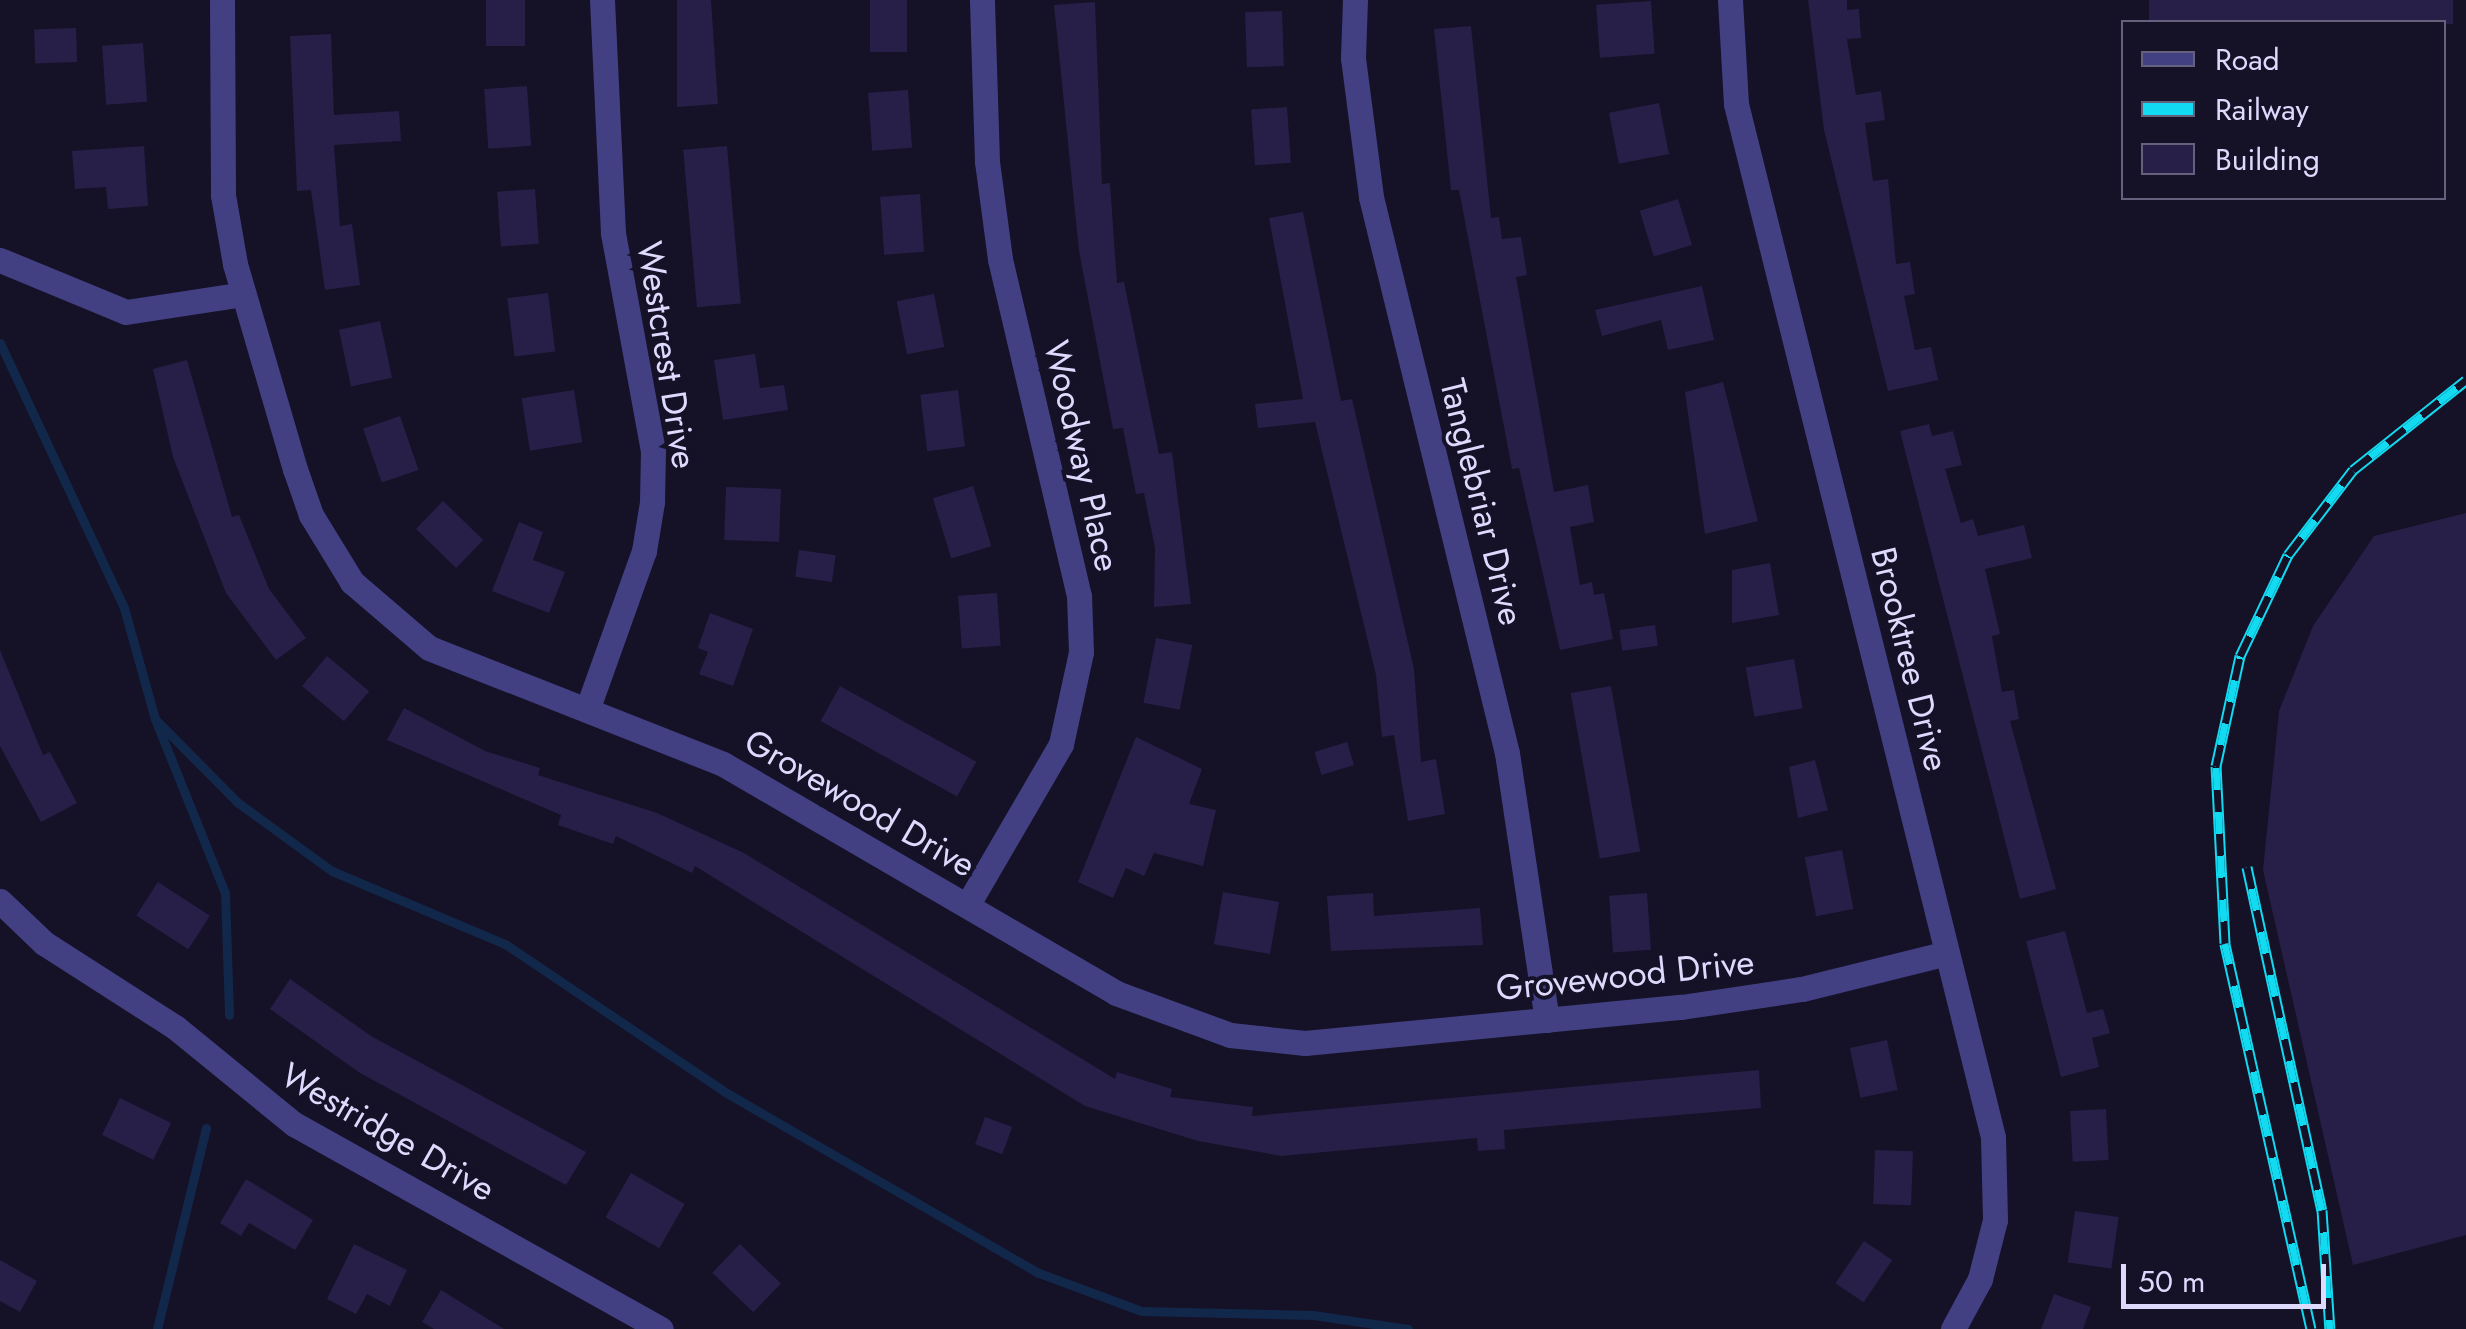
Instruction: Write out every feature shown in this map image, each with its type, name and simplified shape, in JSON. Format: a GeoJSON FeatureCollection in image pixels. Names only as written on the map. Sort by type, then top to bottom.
{"type":"FeatureCollection","features":[{"type":"Feature","properties":{"kind":"street","name":"Grovewood Drive"},"geometry":{"type":"LineString","coordinates":[[222,0],[219,136],[244,294],[311,515],[352,582],[429,648],[724,764],[1150,1010],[1230,1036],[1304,1044],[1547,1020],[1802,990],[1947,953]]}},
{"type":"Feature","properties":{"kind":"street","name":"Westcrest Drive"},"geometry":{"type":"LineString","coordinates":[[587,710],[644,551],[653,485],[613,233],[602,0]]}},
{"type":"Feature","properties":{"kind":"street","name":"Woodway Place"},"geometry":{"type":"LineString","coordinates":[[968,904],[1061,744],[1081,652],[1079,596],[1000,259],[986,161],[982,0]]}},
{"type":"Feature","properties":{"kind":"street","name":"Tanglebriar Drive"},"geometry":{"type":"LineString","coordinates":[[1354,0],[1370,197],[1507,753],[1547,1020]]}},
{"type":"Feature","properties":{"kind":"street","name":"Brooktree Drive"},"geometry":{"type":"LineString","coordinates":[[1730,0],[1736,104],[1947,953],[1998,1180],[1986,1259],[1953,1329]]}},
{"type":"Feature","properties":{"kind":"street"},"geometry":{"type":"LineString","coordinates":[[0,260],[126,312],[244,294]]}},
{"type":"Feature","properties":{"kind":"street","name":"Westridge Drive"},"geometry":{"type":"LineString","coordinates":[[0,901],[44,944],[176,1027],[294,1124],[660,1329]]}},
{"type":"Feature","properties":{"kind":"building"},"geometry":{"type":"Polygon","coordinates":[[[486,0],[525,0],[525,46],[486,46],[486,0]]]}},
{"type":"Feature","properties":{"kind":"building"},"geometry":{"type":"Polygon","coordinates":[[[677,0],[711,0],[718,104],[677,107],[677,0]]]}},
{"type":"Feature","properties":{"kind":"building"},"geometry":{"type":"Polygon","coordinates":[[[870,0],[907,0],[907,52],[870,52],[870,0]]]}},
{"type":"Feature","properties":{"kind":"building"},"geometry":{"type":"Polygon","coordinates":[[[1808,0],[1847,0],[1847,10],[1859,9],[1861,38],[1847,39],[1856,95],[1881,91],[1885,120],[1865,123],[1873,181],[1888,179],[1896,264],[1910,262],[1915,294],[1904,296],[1915,350],[1931,347],[1938,380],[1888,391],[1824,130],[1808,0]]]}},
{"type":"Feature","properties":{"kind":"building"},"geometry":{"type":"Polygon","coordinates":[[[2149,0],[2453,0],[2453,24],[2446,24],[2446,20],[2149,20],[2149,0]]]}},
{"type":"Feature","properties":{"kind":"building"},"geometry":{"type":"Polygon","coordinates":[[[1651,1],[1655,54],[1600,58],[1596,5],[1651,1]]]}},
{"type":"Feature","properties":{"kind":"building"},"geometry":{"type":"Polygon","coordinates":[[[1095,2],[1102,184],[1110,183],[1117,283],[1124,282],[1159,454],[1172,452],[1191,604],[1154,607],[1155,548],[1144,493],[1136,494],[1123,428],[1113,429],[1079,251],[1054,5],[1095,2]]]}},
{"type":"Feature","properties":{"kind":"building"},"geometry":{"type":"Polygon","coordinates":[[[1282,11],[1284,66],[1247,67],[1245,12],[1282,11]]]}},
{"type":"Feature","properties":{"kind":"building"},"geometry":{"type":"Polygon","coordinates":[[[1471,26],[1491,218],[1499,217],[1502,239],[1521,237],[1527,275],[1516,277],[1554,492],[1588,485],[1594,522],[1570,527],[1580,585],[1592,582],[1594,595],[1604,593],[1613,639],[1560,650],[1519,468],[1512,469],[1459,190],[1451,190],[1434,29],[1471,26]]]}},
{"type":"Feature","properties":{"kind":"building"},"geometry":{"type":"Polygon","coordinates":[[[76,28],[77,62],[35,63],[34,29],[76,28]]]}},
{"type":"Feature","properties":{"kind":"building"},"geometry":{"type":"Polygon","coordinates":[[[331,34],[334,115],[399,111],[401,141],[334,145],[340,226],[352,224],[360,285],[325,290],[311,190],[297,191],[290,36],[331,34]]]}},
{"type":"Feature","properties":{"kind":"building"},"geometry":{"type":"Polygon","coordinates":[[[143,43],[147,102],[106,105],[102,46],[143,43]]]}},
{"type":"Feature","properties":{"kind":"building"},"geometry":{"type":"Polygon","coordinates":[[[527,86],[531,146],[488,149],[484,89],[527,86]]]}},
{"type":"Feature","properties":{"kind":"building"},"geometry":{"type":"Polygon","coordinates":[[[908,90],[912,148],[872,151],[868,93],[908,90]]]}},
{"type":"Feature","properties":{"kind":"building"},"geometry":{"type":"Polygon","coordinates":[[[1659,103],[1669,154],[1619,164],[1609,113],[1659,103]]]}},
{"type":"Feature","properties":{"kind":"building"},"geometry":{"type":"Polygon","coordinates":[[[1287,107],[1291,163],[1255,165],[1251,110],[1287,107]]]}},
{"type":"Feature","properties":{"kind":"building"},"geometry":{"type":"Polygon","coordinates":[[[144,146],[148,206],[108,209],[106,187],[75,189],[72,151],[144,146]]]}},
{"type":"Feature","properties":{"kind":"building"},"geometry":{"type":"Polygon","coordinates":[[[727,146],[741,303],[697,307],[683,150],[727,146]]]}},
{"type":"Feature","properties":{"kind":"building"},"geometry":{"type":"Polygon","coordinates":[[[535,189],[539,244],[501,247],[497,192],[535,189]]]}},
{"type":"Feature","properties":{"kind":"building"},"geometry":{"type":"Polygon","coordinates":[[[920,194],[924,252],[884,255],[880,197],[920,194]]]}},
{"type":"Feature","properties":{"kind":"building"},"geometry":{"type":"Polygon","coordinates":[[[1678,199],[1692,245],[1654,257],[1640,211],[1678,199]]]}},
{"type":"Feature","properties":{"kind":"building"},"geometry":{"type":"Polygon","coordinates":[[[1303,212],[1341,401],[1352,399],[1414,669],[1421,762],[1436,759],[1445,814],[1408,821],[1394,735],[1382,737],[1376,675],[1315,422],[1258,428],[1255,404],[1303,399],[1269,218],[1303,212]]]}},
{"type":"Feature","properties":{"kind":"building"},"geometry":{"type":"Polygon","coordinates":[[[1702,286],[1714,340],[1668,350],[1661,320],[1602,336],[1595,310],[1702,286]]]}},
{"type":"Feature","properties":{"kind":"building"},"geometry":{"type":"Polygon","coordinates":[[[548,293],[555,352],[514,357],[507,298],[548,293]]]}},
{"type":"Feature","properties":{"kind":"building"},"geometry":{"type":"Polygon","coordinates":[[[934,294],[944,347],[907,354],[897,301],[934,294]]]}},
{"type":"Feature","properties":{"kind":"building"},"geometry":{"type":"Polygon","coordinates":[[[380,321],[392,378],[351,386],[339,330],[380,321]]]}},
{"type":"Feature","properties":{"kind":"building"},"geometry":{"type":"Polygon","coordinates":[[[755,354],[760,388],[784,385],[788,410],[723,420],[714,360],[755,354]]]}},
{"type":"Feature","properties":{"kind":"building"},"geometry":{"type":"Polygon","coordinates":[[[187,360],[232,517],[239,515],[269,589],[306,638],[276,660],[226,593],[173,457],[153,369],[187,360]]]}},
{"type":"Feature","properties":{"kind":"building"},"geometry":{"type":"Polygon","coordinates":[[[1723,382],[1758,521],[1705,534],[1685,392],[1723,382]]]}},
{"type":"Feature","properties":{"kind":"building"},"geometry":{"type":"Polygon","coordinates":[[[574,390],[582,442],[530,451],[522,398],[574,390]]]}},
{"type":"Feature","properties":{"kind":"building"},"geometry":{"type":"Polygon","coordinates":[[[958,390],[965,447],[927,451],[920,395],[958,390]]]}},
{"type":"Feature","properties":{"kind":"building"},"geometry":{"type":"Polygon","coordinates":[[[400,416],[419,470],[382,483],[363,429],[400,416]]]}},
{"type":"Feature","properties":{"kind":"building"},"geometry":{"type":"Polygon","coordinates":[[[1929,424],[1932,436],[1953,431],[1962,465],[1945,469],[1961,523],[1973,519],[1978,536],[2024,525],[2032,558],[1985,569],[2000,634],[1992,636],[2002,692],[2014,690],[2019,719],[2010,721],[2056,889],[2020,899],[1900,431],[1929,424]]]}},
{"type":"Feature","properties":{"kind":"building"},"geometry":{"type":"Polygon","coordinates":[[[973,486],[991,546],[951,559],[933,498],[973,486]]]}},
{"type":"Feature","properties":{"kind":"building"},"geometry":{"type":"Polygon","coordinates":[[[726,487],[781,489],[779,542],[724,540],[726,487]]]}},
{"type":"Feature","properties":{"kind":"building"},"geometry":{"type":"Polygon","coordinates":[[[443,501],[483,540],[456,568],[416,529],[443,501]]]}},
{"type":"Feature","properties":{"kind":"building"},"geometry":{"type":"Polygon","coordinates":[[[2466,513],[2466,1235],[2353,1265],[2263,870],[2279,711],[2313,626],[2374,536],[2466,513]]]}},
{"type":"Feature","properties":{"kind":"building"},"geometry":{"type":"Polygon","coordinates":[[[519,522],[543,532],[533,560],[565,572],[549,613],[492,591],[519,522]]]}},
{"type":"Feature","properties":{"kind":"building"},"geometry":{"type":"Polygon","coordinates":[[[799,550],[836,555],[832,582],[795,577],[799,550]]]}},
{"type":"Feature","properties":{"kind":"building"},"geometry":{"type":"Polygon","coordinates":[[[1770,563],[1779,615],[1732,623],[1732,570],[1770,563]]]}},
{"type":"Feature","properties":{"kind":"building"},"geometry":{"type":"Polygon","coordinates":[[[997,593],[1001,646],[962,649],[958,596],[997,593]]]}},
{"type":"Feature","properties":{"kind":"building"},"geometry":{"type":"Polygon","coordinates":[[[710,613],[753,629],[733,686],[699,674],[708,652],[698,648],[710,613]]]}},
{"type":"Feature","properties":{"kind":"building"},"geometry":{"type":"Polygon","coordinates":[[[1655,625],[1658,646],[1622,651],[1619,630],[1655,625]]]}},
{"type":"Feature","properties":{"kind":"building"},"geometry":{"type":"Polygon","coordinates":[[[1156,638],[1192,645],[1180,710],[1143,703],[1156,638]]]}},
{"type":"Feature","properties":{"kind":"building"},"geometry":{"type":"Polygon","coordinates":[[[0,650],[43,755],[50,752],[77,803],[41,822],[0,746],[0,650]]]}},
{"type":"Feature","properties":{"kind":"building"},"geometry":{"type":"Polygon","coordinates":[[[327,656],[369,691],[344,721],[302,686],[327,656]]]}},
{"type":"Feature","properties":{"kind":"building"},"geometry":{"type":"Polygon","coordinates":[[[1794,659],[1803,708],[1754,717],[1746,668],[1794,659]]]}},
{"type":"Feature","properties":{"kind":"building"},"geometry":{"type":"Polygon","coordinates":[[[840,686],[976,762],[957,797],[821,721],[840,686]]]}},
{"type":"Feature","properties":{"kind":"building"},"geometry":{"type":"Polygon","coordinates":[[[1611,686],[1640,851],[1600,859],[1571,693],[1611,686]]]}},
{"type":"Feature","properties":{"kind":"building"},"geometry":{"type":"Polygon","coordinates":[[[404,708],[485,751],[540,768],[538,775],[657,813],[744,853],[1115,1079],[1117,1072],[1172,1089],[1170,1097],[1253,1107],[1252,1116],[1759,1070],[1761,1108],[1504,1130],[1505,1149],[1478,1151],[1477,1138],[1281,1156],[1198,1141],[1085,1106],[695,866],[692,873],[616,836],[613,844],[558,825],[561,815],[387,740],[404,708]]]}},
{"type":"Feature","properties":{"kind":"building"},"geometry":{"type":"Polygon","coordinates":[[[1136,737],[1202,769],[1189,804],[1216,810],[1203,866],[1154,853],[1144,876],[1126,868],[1113,898],[1078,882],[1136,737]]]}},
{"type":"Feature","properties":{"kind":"building"},"geometry":{"type":"Polygon","coordinates":[[[1347,742],[1354,765],[1322,775],[1314,752],[1347,742]]]}},
{"type":"Feature","properties":{"kind":"building"},"geometry":{"type":"Polygon","coordinates":[[[1815,760],[1828,810],[1798,818],[1789,767],[1815,760]]]}},
{"type":"Feature","properties":{"kind":"building"},"geometry":{"type":"Polygon","coordinates":[[[1842,850],[1853,909],[1816,916],[1805,857],[1842,850]]]}},
{"type":"Feature","properties":{"kind":"building"},"geometry":{"type":"Polygon","coordinates":[[[158,882],[210,916],[188,949],[136,916],[158,882]]]}},
{"type":"Feature","properties":{"kind":"building"},"geometry":{"type":"Polygon","coordinates":[[[1223,892],[1279,902],[1270,954],[1214,944],[1223,892]]]}},
{"type":"Feature","properties":{"kind":"building"},"geometry":{"type":"Polygon","coordinates":[[[1373,893],[1374,916],[1480,908],[1483,945],[1331,951],[1327,896],[1373,893]]]}},
{"type":"Feature","properties":{"kind":"building"},"geometry":{"type":"Polygon","coordinates":[[[1647,893],[1651,950],[1613,953],[1609,896],[1647,893]]]}},
{"type":"Feature","properties":{"kind":"building"},"geometry":{"type":"Polygon","coordinates":[[[2065,931],[2087,1013],[2103,1009],[2110,1033],[2092,1038],[2099,1067],[2061,1077],[2026,941],[2065,931]]]}},
{"type":"Feature","properties":{"kind":"building"},"geometry":{"type":"Polygon","coordinates":[[[290,979],[371,1036],[586,1152],[566,1185],[360,1073],[270,1009],[290,979]]]}},
{"type":"Feature","properties":{"kind":"building"},"geometry":{"type":"Polygon","coordinates":[[[1887,1040],[1898,1090],[1860,1098],[1850,1048],[1887,1040]]]}},
{"type":"Feature","properties":{"kind":"building"},"geometry":{"type":"Polygon","coordinates":[[[120,1098],[171,1123],[153,1160],[102,1135],[120,1098]]]}},
{"type":"Feature","properties":{"kind":"building"},"geometry":{"type":"Polygon","coordinates":[[[2106,1109],[2109,1160],[2073,1162],[2070,1111],[2106,1109]]]}},
{"type":"Feature","properties":{"kind":"building"},"geometry":{"type":"Polygon","coordinates":[[[985,1117],[1012,1127],[1002,1154],[975,1144],[985,1117]]]}},
{"type":"Feature","properties":{"kind":"building"},"geometry":{"type":"Polygon","coordinates":[[[1875,1150],[1913,1151],[1911,1205],[1873,1204],[1875,1150]]]}},
{"type":"Feature","properties":{"kind":"building"},"geometry":{"type":"Polygon","coordinates":[[[631,1173],[685,1204],[659,1248],[606,1217],[631,1173]]]}},
{"type":"Feature","properties":{"kind":"building"},"geometry":{"type":"Polygon","coordinates":[[[246,1179],[313,1220],[295,1250],[249,1223],[241,1236],[220,1223],[246,1179]]]}},
{"type":"Feature","properties":{"kind":"building"},"geometry":{"type":"Polygon","coordinates":[[[2075,1211],[2119,1217],[2111,1269],[2068,1262],[2075,1211]]]}},
{"type":"Feature","properties":{"kind":"building"},"geometry":{"type":"Polygon","coordinates":[[[1864,1241],[1892,1260],[1864,1302],[1835,1283],[1864,1241]]]}},
{"type":"Feature","properties":{"kind":"building"},"geometry":{"type":"Polygon","coordinates":[[[354,1244],[407,1270],[390,1306],[367,1294],[356,1314],[327,1299],[354,1244]]]}},
{"type":"Feature","properties":{"kind":"building"},"geometry":{"type":"Polygon","coordinates":[[[740,1244],[781,1284],[753,1312],[712,1273],[740,1244]]]}},
{"type":"Feature","properties":{"kind":"building"},"geometry":{"type":"Polygon","coordinates":[[[0,1260],[37,1281],[20,1312],[0,1301],[0,1260]]]}},
{"type":"Feature","properties":{"kind":"building"},"geometry":{"type":"Polygon","coordinates":[[[441,1290],[504,1329],[434,1329],[422,1322],[441,1290]]]}},
{"type":"Feature","properties":{"kind":"building"},"geometry":{"type":"Polygon","coordinates":[[[2054,1294],[2091,1307],[2083,1329],[2041,1329],[2054,1294]]]}},
{"type":"Feature","properties":{"kind":"waterway"},"geometry":{"type":"LineString","coordinates":[[0,343],[124,608],[155,719],[225,893],[229,1015]]}},
{"type":"Feature","properties":{"kind":"waterway"},"geometry":{"type":"LineString","coordinates":[[155,719],[237,802],[332,871],[505,944],[725,1092],[1039,1273],[1142,1311],[1313,1315],[1408,1329]]}},
{"type":"Feature","properties":{"kind":"waterway"},"geometry":{"type":"LineString","coordinates":[[157,1329],[206,1128]]}},
{"type":"Feature","properties":{"kind":"railway"},"geometry":{"type":"LineString","coordinates":[[2311,1329],[2225,943],[2216,766],[2240,656],[2288,555],[2353,470],[2466,380]]}},
{"type":"Feature","properties":{"kind":"railway"},"geometry":{"type":"LineString","coordinates":[[2247,867],[2322,1210],[2330,1329]]}}]}
